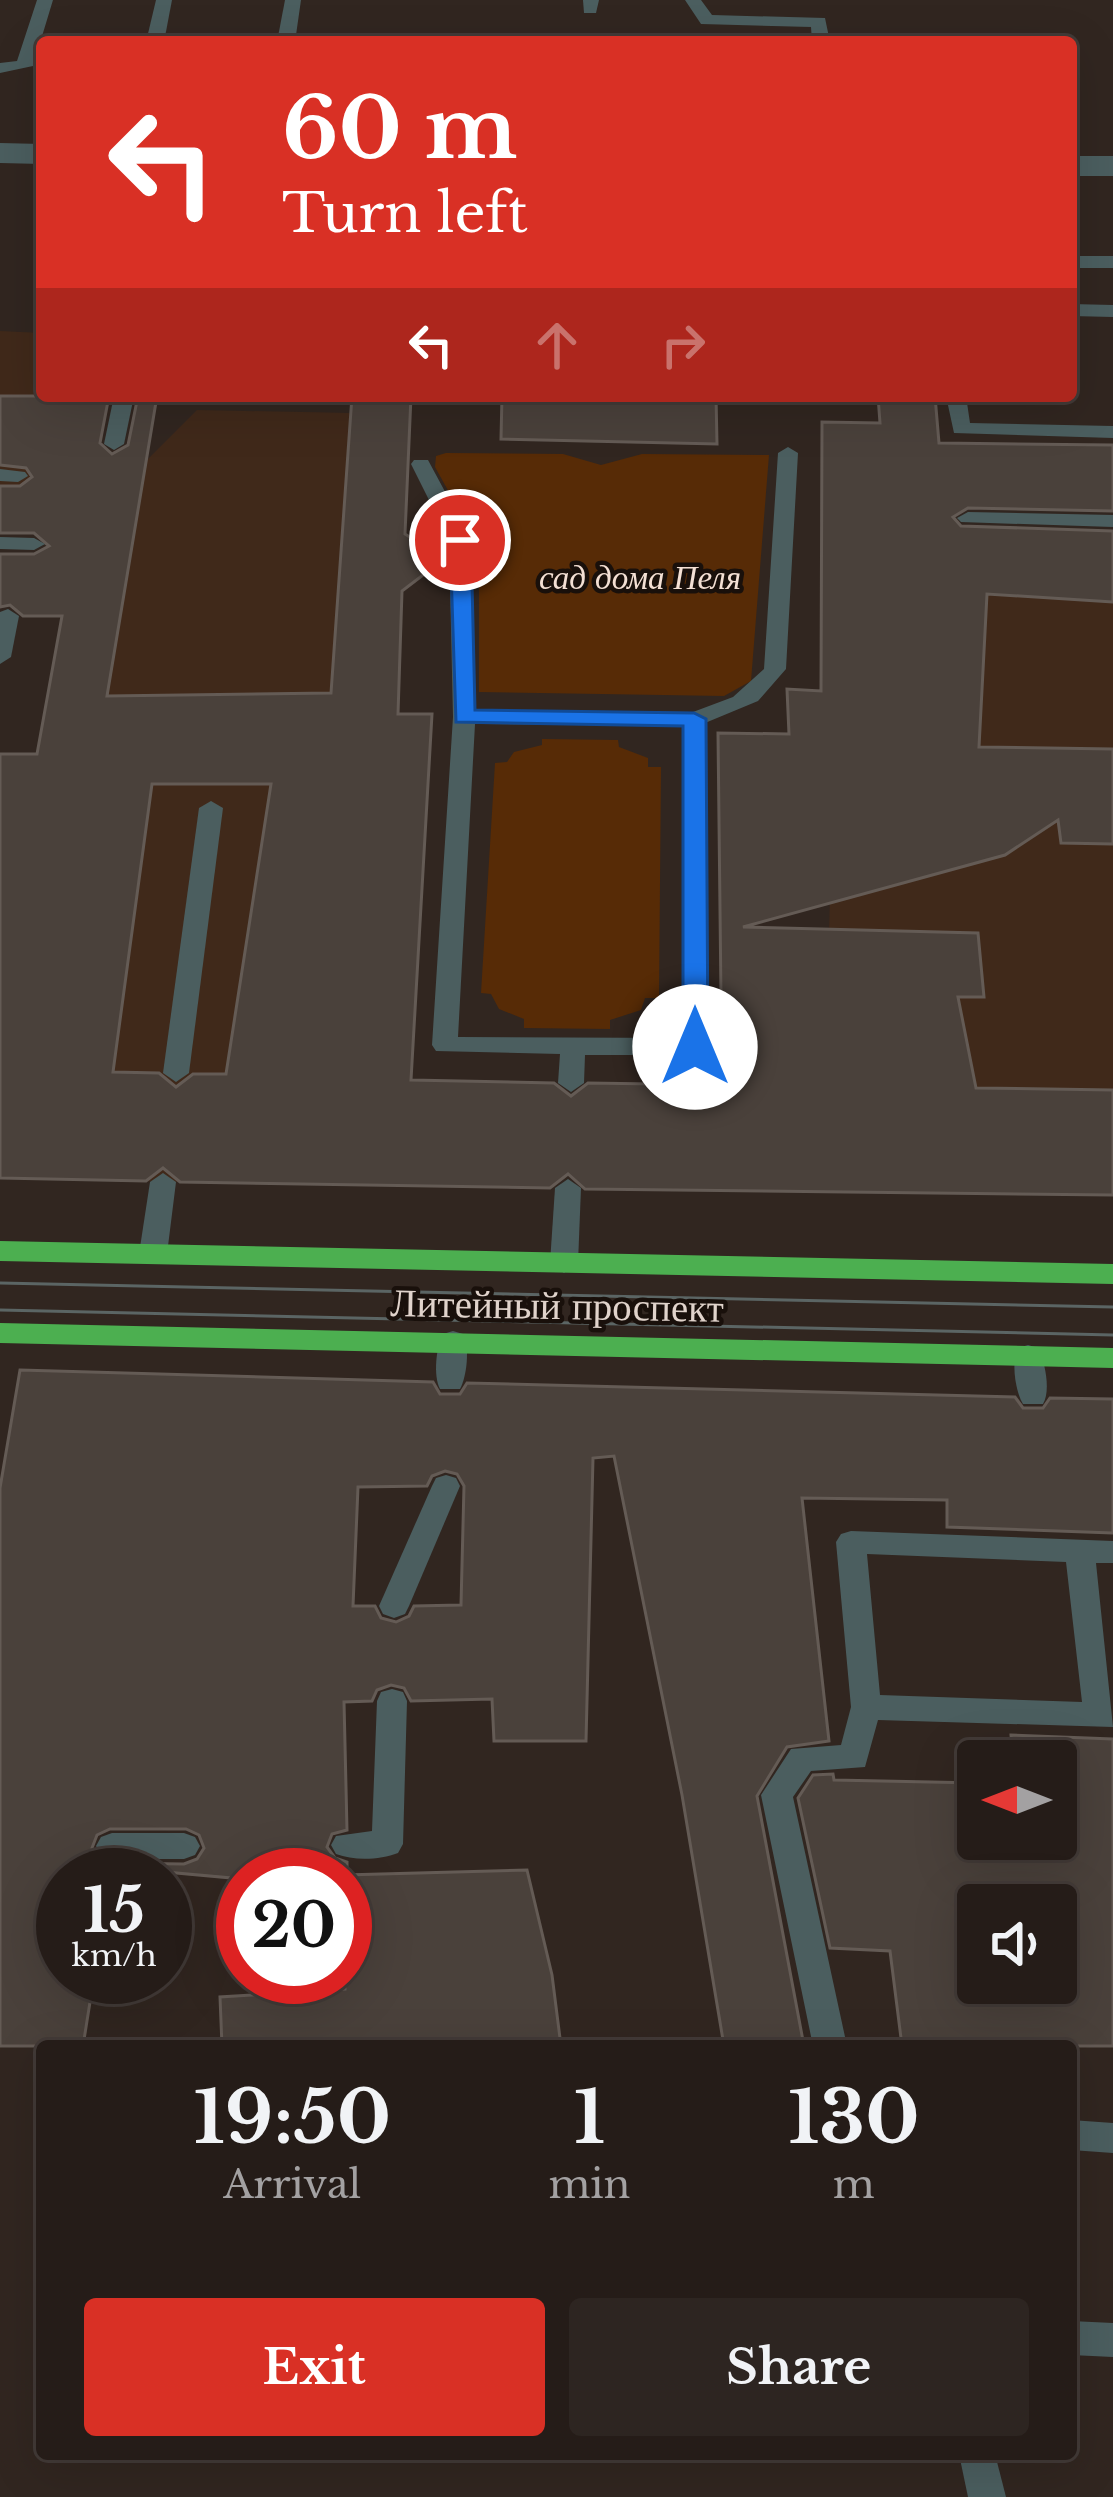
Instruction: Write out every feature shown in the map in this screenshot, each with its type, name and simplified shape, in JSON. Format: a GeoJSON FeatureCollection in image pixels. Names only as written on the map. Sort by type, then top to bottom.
{"type":"FeatureCollection","features":[{"type":"Feature","properties":{"kind":"main road","name":"Литейный проспект"},"geometry":{"type":"LineString","coordinates":[[0,1251],[1113,1274]]}},
{"type":"Feature","properties":{"kind":"main road","name":"Литейный проспект"},"geometry":{"type":"LineString","coordinates":[[0,1333],[1113,1358]]}},
{"type":"Feature","properties":{"kind":"street"},"geometry":{"type":"LineString","coordinates":[[0,153],[36,154]]}},
{"type":"Feature","properties":{"kind":"street"},"geometry":{"type":"LineString","coordinates":[[1077,166],[1113,166]]}},
{"type":"Feature","properties":{"kind":"lane"},"geometry":{"type":"LineString","coordinates":[[0,68],[24,66],[45,0]]}},
{"type":"Feature","properties":{"kind":"lane"},"geometry":{"type":"LineString","coordinates":[[156,36],[164,0]]}},
{"type":"Feature","properties":{"kind":"lane"},"geometry":{"type":"LineString","coordinates":[[287,36],[293,0]]}},
{"type":"Feature","properties":{"kind":"lane"},"geometry":{"type":"LineString","coordinates":[[693,0],[707,20],[819,22],[820,36]]}},
{"type":"Feature","properties":{"kind":"lane"},"geometry":{"type":"LineString","coordinates":[[1077,262],[1113,262]]}},
{"type":"Feature","properties":{"kind":"lane"},"geometry":{"type":"LineString","coordinates":[[1077,310],[1113,311]]}},
{"type":"Feature","properties":{"kind":"lane"},"geometry":{"type":"LineString","coordinates":[[114,444],[123,402]]}},
{"type":"Feature","properties":{"kind":"lane"},"geometry":{"type":"LineString","coordinates":[[957,402],[961,429],[1113,431]]}},
{"type":"Feature","properties":{"kind":"lane"},"geometry":{"type":"LineString","coordinates":[[464,717],[694,719],[760,692],[775,668],[788,453]]}},
{"type":"Feature","properties":{"kind":"lane"},"geometry":{"type":"LineString","coordinates":[[421,464],[460,540],[464,717],[445,1045],[695,1047],[694,719]]}},
{"type":"Feature","properties":{"kind":"lane"},"geometry":{"type":"LineString","coordinates":[[968,518],[1113,520]]}},
{"type":"Feature","properties":{"kind":"lane"},"geometry":{"type":"LineString","coordinates":[[17,567],[19,543]]}},
{"type":"Feature","properties":{"kind":"lane"},"geometry":{"type":"LineString","coordinates":[[0,657],[8,616]]}},
{"type":"Feature","properties":{"kind":"lane"},"geometry":{"type":"LineString","coordinates":[[176,1073],[211,808]]}},
{"type":"Feature","properties":{"kind":"lane"},"geometry":{"type":"LineString","coordinates":[[572,1083],[573,1047]]}},
{"type":"Feature","properties":{"kind":"lane"},"geometry":{"type":"LineString","coordinates":[[153,1254],[163,1181]]}},
{"type":"Feature","properties":{"kind":"lane"},"geometry":{"type":"LineString","coordinates":[[564,1263],[568,1189]]}},
{"type":"Feature","properties":{"kind":"lane"},"geometry":{"type":"LineString","coordinates":[[450,1382],[453,1341]]}},
{"type":"Feature","properties":{"kind":"lane"},"geometry":{"type":"LineString","coordinates":[[1028,1355],[1033,1397]]}},
{"type":"Feature","properties":{"kind":"lane"},"geometry":{"type":"LineString","coordinates":[[394,1606],[446,1486]]}},
{"type":"Feature","properties":{"kind":"lane"},"geometry":{"type":"LineString","coordinates":[[829,2040],[778,1795],[802,1758],[854,1758],[866,1707],[851,1542],[1045,1540],[1079,1550],[1113,1552]]}},
{"type":"Feature","properties":{"kind":"lane"},"geometry":{"type":"LineString","coordinates":[[866,1707],[1106,1715],[1079,1550]]}},
{"type":"Feature","properties":{"kind":"lane"},"geometry":{"type":"LineString","coordinates":[[347,1845],[387,1844],[392,1701]]}},
{"type":"Feature","properties":{"kind":"lane"},"geometry":{"type":"LineString","coordinates":[[112,1846],[184,1846]]}},
{"type":"Feature","properties":{"kind":"lane"},"geometry":{"type":"LineString","coordinates":[[1077,2135],[1113,2138]]}},
{"type":"Feature","properties":{"kind":"lane"},"geometry":{"type":"LineString","coordinates":[[1077,2338],[1113,2340]]}},
{"type":"Feature","properties":{"kind":"lane"},"geometry":{"type":"LineString","coordinates":[[978,2460],[987,2497]]}},
{"type":"Feature","properties":{"kind":"shaded area"},"geometry":{"type":"Polygon","coordinates":[[[0,331],[36,333],[36,402],[43,402],[51,461],[0,527],[0,331]]]}},
{"type":"Feature","properties":{"kind":"shaded area"},"geometry":{"type":"Polygon","coordinates":[[[197,410],[351,413],[306,1076],[291,1184],[29,1179],[146,461],[197,410]]]}},
{"type":"Feature","properties":{"kind":"shaded area"},"geometry":{"type":"Polygon","coordinates":[[[882,552],[1113,564],[1113,1195],[822,1192],[830,897],[882,552]]]}},
{"type":"Feature","properties":{"kind":"green space","name":"сад дома Пеля"},"geometry":{"type":"Polygon","coordinates":[[[563,454],[601,465],[642,454],[769,455],[751,681],[724,696],[479,692],[479,584],[492,573],[497,556],[470,530],[435,467],[436,456],[563,454]]]}},
{"type":"Feature","properties":{"kind":"green space"},"geometry":{"type":"Polygon","coordinates":[[[542,739],[618,740],[619,747],[648,758],[648,767],[661,767],[659,998],[645,998],[641,1010],[610,1020],[610,1029],[524,1028],[524,1019],[499,1009],[491,994],[481,993],[495,763],[542,745],[542,739]]]}},
{"type":"Feature","properties":{"kind":"building"},"geometry":{"type":"Polygon","coordinates":[[[0,396],[36,396],[36,402],[108,402],[100,443],[112,454],[128,445],[137,402],[156,402],[107,696],[331,693],[352,402],[411,402],[405,534],[444,559],[402,591],[398,714],[432,714],[411,1080],[554,1083],[571,1096],[588,1083],[722,1085],[718,733],[789,734],[787,689],[821,691],[822,422],[880,423],[878,402],[936,402],[939,443],[1113,445],[1113,511],[968,508],[953,517],[961,526],[1113,531],[1113,602],[987,594],[979,747],[1113,749],[1113,844],[1061,843],[1058,820],[1005,855],[743,927],[978,933],[984,997],[958,997],[976,1088],[1113,1090],[1113,1195],[585,1189],[568,1174],[550,1188],[180,1182],[163,1168],[146,1181],[0,1178],[0,754],[37,754],[62,616],[23,616],[10,605],[0,607],[0,554],[34,554],[49,546],[34,533],[0,533],[0,486],[20,486],[32,477],[26,468],[0,465],[0,396]],[[152,784],[113,1072],[159,1073],[176,1087],[193,1074],[226,1074],[271,784],[152,784]]]}},
{"type":"Feature","properties":{"kind":"building"},"geometry":{"type":"Polygon","coordinates":[[[502,402],[716,402],[717,444],[501,439],[502,402]]]}},
{"type":"Feature","properties":{"kind":"building"},"geometry":{"type":"Polygon","coordinates":[[[20,1370],[433,1382],[440,1394],[460,1394],[467,1383],[1015,1397],[1023,1408],[1043,1408],[1050,1398],[1113,1399],[1113,1533],[947,1527],[947,1500],[802,1498],[829,1741],[787,1747],[757,1796],[803,2040],[723,2040],[682,1795],[614,1456],[593,1458],[586,1741],[494,1741],[492,1699],[411,1701],[404,1688],[391,1685],[377,1690],[372,1701],[344,1702],[347,1830],[332,1834],[328,1848],[216,1848],[216,1877],[192,1874],[192,1861],[204,1848],[199,1835],[186,1829],[110,1829],[97,1835],[92,1848],[36,1848],[36,2004],[90,2004],[84,2040],[36,2040],[36,2046],[0,2046],[0,1488],[20,1370]],[[445,1471],[432,1476],[427,1486],[358,1487],[353,1606],[375,1606],[381,1618],[396,1622],[409,1616],[414,1606],[461,1605],[464,1486],[457,1474],[445,1471]]]}},
{"type":"Feature","properties":{"kind":"building"},"geometry":{"type":"Polygon","coordinates":[[[1011,1735],[1113,1739],[1113,2046],[1077,2046],[1077,2040],[901,2040],[890,1951],[830,1948],[798,1798],[813,1775],[833,1774],[834,1780],[957,1783],[957,1860],[1077,1860],[1077,1740],[1011,1740],[1011,1735]]]}},
{"type":"Feature","properties":{"kind":"building"},"geometry":{"type":"Polygon","coordinates":[[[527,1870],[552,1975],[560,2040],[222,2040],[220,2004],[372,2004],[372,1874],[527,1870]]]}},
{"type":"Feature","properties":{"kind":"tram line"},"geometry":{"type":"LineString","coordinates":[[0,1283],[1113,1307]]}},
{"type":"Feature","properties":{"kind":"tram line"},"geometry":{"type":"LineString","coordinates":[[0,1310],[1113,1335]]}},
{"type":"Feature","properties":{"kind":"traffic: fast"},"geometry":{"type":"LineString","coordinates":[[0,1251],[1113,1274]]}},
{"type":"Feature","properties":{"kind":"traffic: fast"},"geometry":{"type":"LineString","coordinates":[[0,1333],[1113,1358]]}},
{"type":"Feature","properties":{"kind":"route"},"geometry":{"type":"LineString","coordinates":[[460,540],[464,717],[694,719],[695,1047]]}}]}
